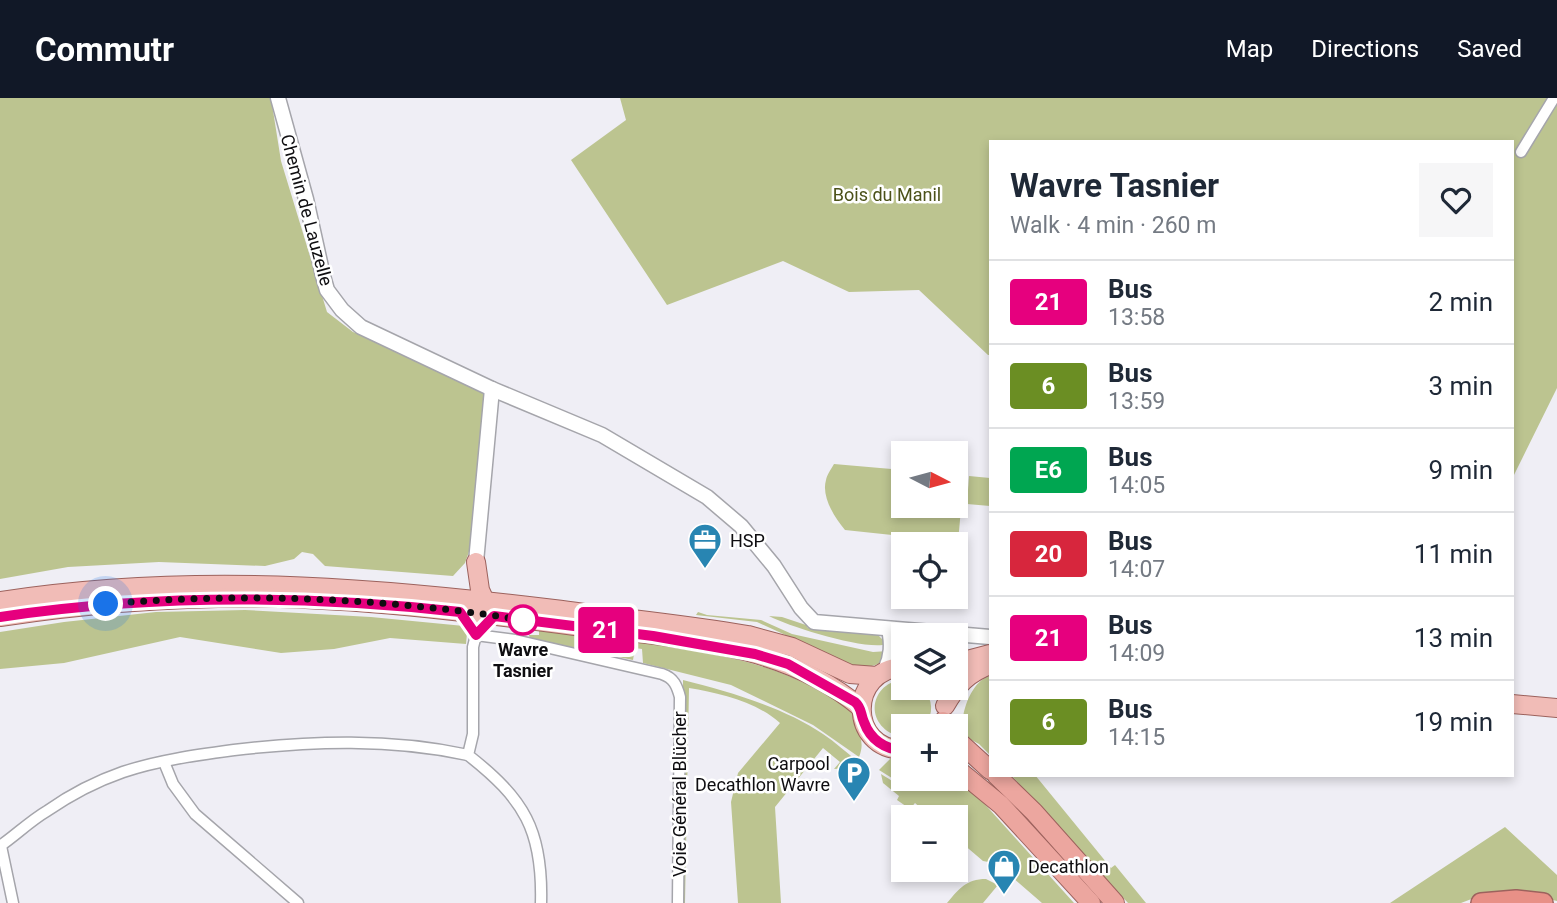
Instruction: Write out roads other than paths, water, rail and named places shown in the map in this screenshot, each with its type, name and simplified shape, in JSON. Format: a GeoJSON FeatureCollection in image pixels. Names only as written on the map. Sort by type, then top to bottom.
{"type":"FeatureCollection","features":[{"type":"Feature","properties":{"kind":"highway"},"geometry":{"type":"LineString","coordinates":[[968,750],[989,769]]}},
{"type":"Feature","properties":{"kind":"highway"},"geometry":{"type":"LineString","coordinates":[[998,777],[1034,812],[1115,903]]}},
{"type":"Feature","properties":{"kind":"highway"},"geometry":{"type":"LineString","coordinates":[[968,778],[1001,805],[1091,903]]}},
{"type":"Feature","properties":{"kind":"highway"},"geometry":{"type":"LineString","coordinates":[[1481,903],[1516,900],[1543,903]]}},
{"type":"Feature","properties":{"kind":"main road"},"geometry":{"type":"LineString","coordinates":[[459,605],[476,562]]}},
{"type":"Feature","properties":{"kind":"main road"},"geometry":{"type":"LineString","coordinates":[[476,562],[480,590],[489,608]]}},
{"type":"Feature","properties":{"kind":"main road"},"geometry":{"type":"LineString","coordinates":[[0,601],[91,590],[186,584],[261,583],[337,587],[459,605],[748,635],[792,647],[850,674],[888,671]]}},
{"type":"Feature","properties":{"kind":"main road"},"geometry":{"type":"LineString","coordinates":[[0,617],[121,603],[250,598],[459,605]]}},
{"type":"Feature","properties":{"kind":"main road"},"geometry":{"type":"LineString","coordinates":[[489,608],[755,654],[788,664],[861,708]]}},
{"type":"Feature","properties":{"kind":"main road"},"geometry":{"type":"LineString","coordinates":[[968,660],[989,654]]}},
{"type":"Feature","properties":{"kind":"main road"},"geometry":{"type":"LineString","coordinates":[[947,714],[961,682],[977,670],[989,665]]}},
{"type":"Feature","properties":{"kind":"main road"},"geometry":{"type":"LineString","coordinates":[[888,671],[863,694],[861,708],[864,724],[873,738],[891,748]]}},
{"type":"Feature","properties":{"kind":"main road"},"geometry":{"type":"LineString","coordinates":[[1514,704],[1557,708]]}},
{"type":"Feature","properties":{"kind":"street","name":"Chemin de Lauzelle"},"geometry":{"type":"LineString","coordinates":[[278,98],[306,199],[327,290],[361,327],[492,389],[602,435],[707,497],[741,526],[814,622],[989,637]]}},
{"type":"Feature","properties":{"kind":"street"},"geometry":{"type":"LineString","coordinates":[[1521,152],[1554,98]]}},
{"type":"Feature","properties":{"kind":"street"},"geometry":{"type":"LineString","coordinates":[[476,562],[492,389]]}},
{"type":"Feature","properties":{"kind":"street"},"geometry":{"type":"LineString","coordinates":[[459,605],[476,635]]}},
{"type":"Feature","properties":{"kind":"street"},"geometry":{"type":"LineString","coordinates":[[468,755],[473,734],[471,659],[476,635],[489,608]]}},
{"type":"Feature","properties":{"kind":"street"},"geometry":{"type":"LineString","coordinates":[[888,671],[892,645],[889,629]]}},
{"type":"Feature","properties":{"kind":"street","name":"Voie Général Blücher"},"geometry":{"type":"LineString","coordinates":[[476,635],[515,640],[663,674],[676,684],[680,697],[678,903]]}},
{"type":"Feature","properties":{"kind":"street"},"geometry":{"type":"LineString","coordinates":[[13,903],[0,846],[48,810],[82,791],[123,772],[187,756],[332,741],[410,745],[468,755],[514,797],[531,827],[541,867],[541,903]]}},
{"type":"Feature","properties":{"kind":"street"},"geometry":{"type":"LineString","coordinates":[[164,762],[173,785],[195,814],[298,903]]}},
{"type":"Feature","properties":{"kind":"place","name":"HSP"},"geometry":{"type":"Point","coordinates":[705,570]}},
{"type":"Feature","properties":{"kind":"place","name":"Wavre Tasnier"},"geometry":{"type":"Point","coordinates":[523,620]}},
{"type":"Feature","properties":{"kind":"place","name":"Carpool Decathlon Wavre"},"geometry":{"type":"Point","coordinates":[854,803]}},
{"type":"Feature","properties":{"kind":"place","name":"Decathlon"},"geometry":{"type":"Point","coordinates":[1004,896]}},
{"type":"Feature","properties":{"kind":"park label","name":"Bois du Manil"},"geometry":{"type":"Point","coordinates":[887,194]}}]}
